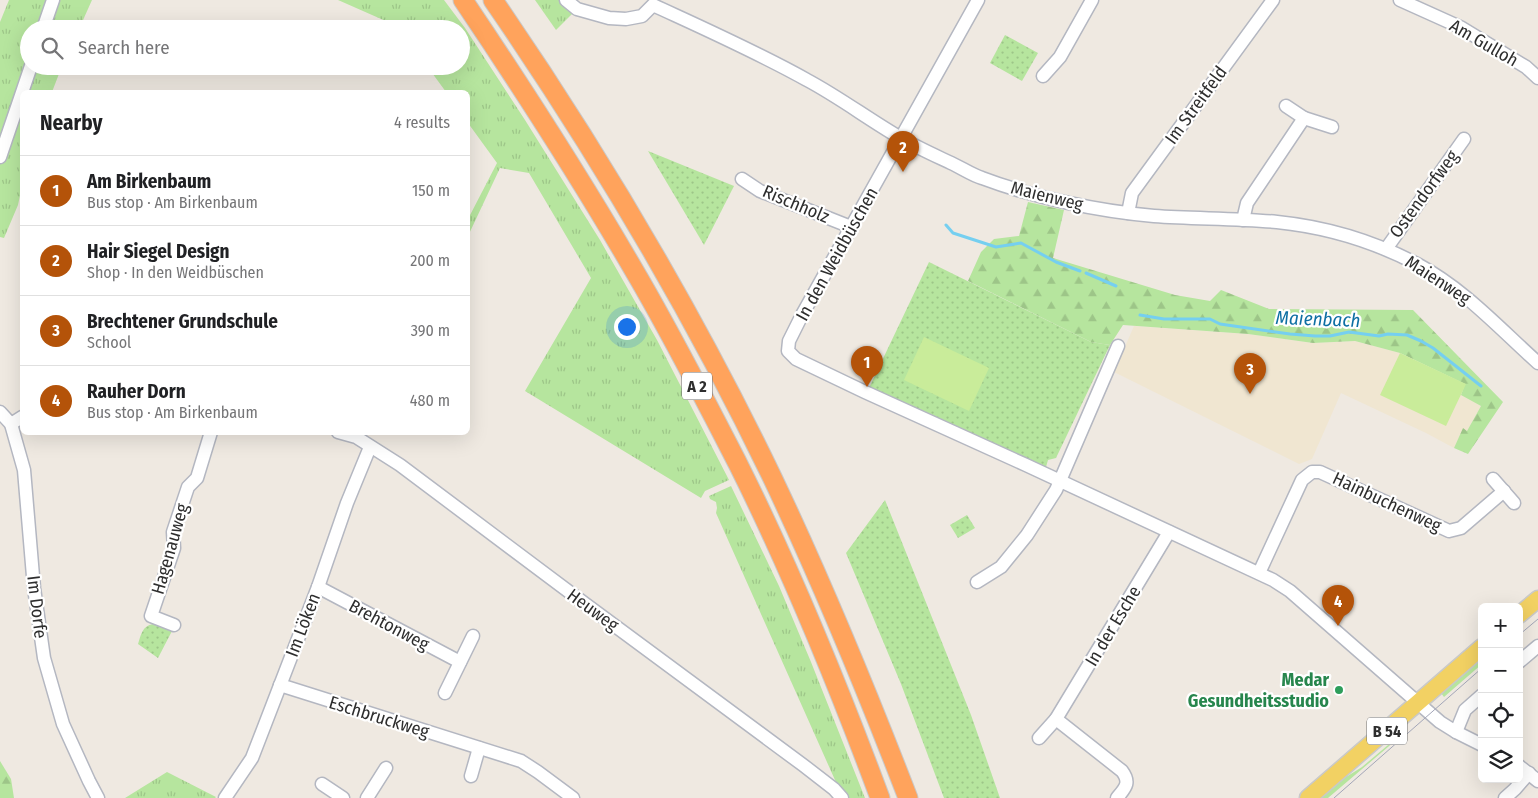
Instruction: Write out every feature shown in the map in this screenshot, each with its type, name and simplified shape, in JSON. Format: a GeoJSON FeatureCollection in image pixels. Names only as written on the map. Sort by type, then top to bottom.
{"type":"FeatureCollection","features":[{"type":"Feature","properties":{"kind":"highway","name":"A 2"},"geometry":{"type":"LineString","coordinates":[[463,0],[578,176],[636,274],[739,466],[787,568],[831,672],[880,798]]}},
{"type":"Feature","properties":{"kind":"highway","name":"A 2"},"geometry":{"type":"LineString","coordinates":[[493,0],[600,163],[716,368],[772,476],[821,583],[868,694],[908,798]]}},
{"type":"Feature","properties":{"kind":"main road"},"geometry":{"type":"LineString","coordinates":[[1523,612],[1538,599]]}},
{"type":"Feature","properties":{"kind":"main road","name":"B 54"},"geometry":{"type":"LineString","coordinates":[[1308,798],[1481,648]]}},
{"type":"Feature","properties":{"kind":"street"},"geometry":{"type":"LineString","coordinates":[[46,20],[53,0]]}},
{"type":"Feature","properties":{"kind":"street","name":"Maienweg"},"geometry":{"type":"LineString","coordinates":[[566,0],[577,9],[609,18],[626,19],[642,16],[654,3],[809,81],[901,138],[981,178],[1053,199],[1128,213],[1276,222],[1309,226],[1386,249],[1417,264],[1457,290],[1538,363]]}},
{"type":"Feature","properties":{"kind":"street"},"geometry":{"type":"LineString","coordinates":[[1042,76],[1060,57],[1092,0]]}},
{"type":"Feature","properties":{"kind":"street","name":"Im Streitfeld"},"geometry":{"type":"LineString","coordinates":[[1128,213],[1132,193],[1273,0]]}},
{"type":"Feature","properties":{"kind":"street","name":"Am Gulloh"},"geometry":{"type":"LineString","coordinates":[[1400,0],[1460,27],[1526,66],[1538,78]]}},
{"type":"Feature","properties":{"kind":"street","name":"In den Weidbüschen"},"geometry":{"type":"LineString","coordinates":[[974,2],[788,341],[788,352],[796,359],[856,388],[1060,482]]}},
{"type":"Feature","properties":{"kind":"street"},"geometry":{"type":"LineString","coordinates":[[22,90],[27,75]]}},
{"type":"Feature","properties":{"kind":"street"},"geometry":{"type":"LineString","coordinates":[[0,157],[20,96]]}},
{"type":"Feature","properties":{"kind":"street"},"geometry":{"type":"LineString","coordinates":[[1286,106],[1304,118],[1332,128]]}},
{"type":"Feature","properties":{"kind":"street"},"geometry":{"type":"LineString","coordinates":[[1243,220],[1247,203],[1304,118]]}},
{"type":"Feature","properties":{"kind":"street","name":"Ostendorfweg"},"geometry":{"type":"LineString","coordinates":[[1386,249],[1389,242],[1464,139]]}},
{"type":"Feature","properties":{"kind":"street","name":"Rischholz"},"geometry":{"type":"LineString","coordinates":[[742,179],[760,191],[851,227]]}},
{"type":"Feature","properties":{"kind":"street"},"geometry":{"type":"LineString","coordinates":[[977,582],[1001,566],[1027,535],[1048,504],[1060,482],[1118,346]]}},
{"type":"Feature","properties":{"kind":"street","name":"Im Dorfe"},"geometry":{"type":"LineString","coordinates":[[0,412],[11,424],[24,470],[34,588],[44,658],[62,724],[98,798]]}},
{"type":"Feature","properties":{"kind":"street"},"geometry":{"type":"LineString","coordinates":[[11,424],[20,418]]}},
{"type":"Feature","properties":{"kind":"street","name":"Hagenauweg"},"geometry":{"type":"LineString","coordinates":[[174,625],[151,616],[174,548],[172,532],[188,487],[196,478],[210,435]]}},
{"type":"Feature","properties":{"kind":"street","name":"Heuweg"},"geometry":{"type":"LineString","coordinates":[[349,435],[356,437],[400,465],[576,598],[803,765],[834,789],[842,798]]}},
{"type":"Feature","properties":{"kind":"street","name":"Im Löken"},"geometry":{"type":"LineString","coordinates":[[225,798],[252,758],[370,447]]}},
{"type":"Feature","properties":{"kind":"street","name":"Hainbuchenweg"},"geometry":{"type":"LineString","coordinates":[[1258,573],[1302,480],[1312,472],[1320,472],[1449,531],[1461,528],[1504,491]]}},
{"type":"Feature","properties":{"kind":"street"},"geometry":{"type":"LineString","coordinates":[[1493,479],[1514,503]]}},
{"type":"Feature","properties":{"kind":"street"},"geometry":{"type":"LineString","coordinates":[[1060,482],[1273,580],[1290,592],[1430,714],[1456,732],[1478,743]]}},
{"type":"Feature","properties":{"kind":"street","name":"In der Esche"},"geometry":{"type":"LineString","coordinates":[[1039,738],[1056,719],[1169,532]]}},
{"type":"Feature","properties":{"kind":"street","name":"Brehtonweg"},"geometry":{"type":"LineString","coordinates":[[318,587],[460,662]]}},
{"type":"Feature","properties":{"kind":"street"},"geometry":{"type":"LineString","coordinates":[[445,693],[473,636]]}},
{"type":"Feature","properties":{"kind":"street"},"geometry":{"type":"LineString","coordinates":[[1523,659],[1538,646]]}},
{"type":"Feature","properties":{"kind":"street","name":"Eschbruckweg"},"geometry":{"type":"LineString","coordinates":[[280,685],[521,762],[573,798]]}},
{"type":"Feature","properties":{"kind":"street"},"geometry":{"type":"LineString","coordinates":[[1456,732],[1465,710],[1478,699]]}},
{"type":"Feature","properties":{"kind":"street"},"geometry":{"type":"LineString","coordinates":[[1056,719],[1122,771],[1127,778],[1127,783],[1116,798]]}},
{"type":"Feature","properties":{"kind":"street"},"geometry":{"type":"LineString","coordinates":[[471,776],[479,748]]}},
{"type":"Feature","properties":{"kind":"street"},"geometry":{"type":"LineString","coordinates":[[367,798],[386,768]]}},
{"type":"Feature","properties":{"kind":"street"},"geometry":{"type":"LineString","coordinates":[[1506,798],[1529,773]]}},
{"type":"Feature","properties":{"kind":"street"},"geometry":{"type":"LineString","coordinates":[[322,784],[344,798]]}},
{"type":"Feature","properties":{"kind":"shaded area"},"geometry":{"type":"Polygon","coordinates":[[[1134,326],[1248,334],[1313,343],[1355,341],[1400,353],[1481,406],[1467,431],[1463,429],[1454,448],[1341,393],[1312,459],[1299,464],[1114,372],[1134,326]]]}},
{"type":"Feature","properties":{"kind":"green space"},"geometry":{"type":"Polygon","coordinates":[[[9,0],[92,0],[83,20],[20,20],[20,75],[59,75],[53,90],[20,90],[20,196],[4,238],[0,237],[0,22],[9,0]]]}},
{"type":"Feature","properties":{"kind":"green space"},"geometry":{"type":"Polygon","coordinates":[[[338,0],[444,0],[459,20],[383,20],[338,0]]]}},
{"type":"Feature","properties":{"kind":"green space"},"geometry":{"type":"Polygon","coordinates":[[[535,0],[566,0],[577,9],[556,30],[535,0]]]}},
{"type":"Feature","properties":{"kind":"green space"},"geometry":{"type":"Polygon","coordinates":[[[1005,35],[1038,53],[1022,81],[990,63],[1005,35]]]}},
{"type":"Feature","properties":{"kind":"green space"},"geometry":{"type":"Polygon","coordinates":[[[470,36],[600,240],[657,340],[729,480],[705,491],[701,498],[525,391],[591,278],[529,173],[500,168],[470,232],[470,215],[497,163],[470,126],[470,90],[445,90],[434,75],[470,75],[470,36]]]}},
{"type":"Feature","properties":{"kind":"green space"},"geometry":{"type":"Polygon","coordinates":[[[648,151],[734,186],[704,245],[648,151]]]}},
{"type":"Feature","properties":{"kind":"green space"},"geometry":{"type":"Polygon","coordinates":[[[1028,202],[1064,210],[1053,258],[1175,295],[1210,301],[1221,290],[1269,309],[1413,310],[1503,402],[1468,454],[1454,448],[1463,428],[1467,431],[1481,406],[1461,395],[1465,384],[1400,353],[1355,341],[1313,343],[1248,334],[1123,325],[1110,345],[1091,342],[968,281],[981,252],[994,239],[1019,236],[1028,202]]]}},
{"type":"Feature","properties":{"kind":"green space"},"geometry":{"type":"Polygon","coordinates":[[[929,262],[1091,342],[1110,345],[1056,458],[1048,460],[1046,467],[869,388],[929,262]]]}},
{"type":"Feature","properties":{"kind":"green space"},"geometry":{"type":"Polygon","coordinates":[[[924,337],[989,368],[969,411],[904,380],[924,337]]]}},
{"type":"Feature","properties":{"kind":"green space"},"geometry":{"type":"Polygon","coordinates":[[[1400,353],[1466,384],[1446,426],[1380,395],[1400,353]]]}},
{"type":"Feature","properties":{"kind":"green space"},"geometry":{"type":"Polygon","coordinates":[[[731,486],[779,586],[865,798],[843,798],[716,513],[716,502],[710,499],[709,496],[731,486]]]}},
{"type":"Feature","properties":{"kind":"green space"},"geometry":{"type":"Polygon","coordinates":[[[885,500],[971,715],[1000,798],[944,798],[901,684],[846,553],[885,500]]]}},
{"type":"Feature","properties":{"kind":"green space"},"geometry":{"type":"Polygon","coordinates":[[[967,515],[975,528],[958,538],[950,525],[967,515]]]}},
{"type":"Feature","properties":{"kind":"green space"},"geometry":{"type":"Polygon","coordinates":[[[153,624],[172,631],[158,658],[138,644],[144,629],[153,624]]]}},
{"type":"Feature","properties":{"kind":"green space"},"geometry":{"type":"Polygon","coordinates":[[[1478,661],[1478,667],[1444,697],[1441,693],[1478,661]]]}},
{"type":"Feature","properties":{"kind":"green space"},"geometry":{"type":"Polygon","coordinates":[[[1394,740],[1328,798],[1319,798],[1338,782],[1362,767],[1394,740]]]}},
{"type":"Feature","properties":{"kind":"green space"},"geometry":{"type":"Polygon","coordinates":[[[0,761],[11,779],[14,798],[0,798],[0,761]]]}},
{"type":"Feature","properties":{"kind":"green space"},"geometry":{"type":"Polygon","coordinates":[[[167,772],[216,797],[125,798],[167,772]]]}},
{"type":"Feature","properties":{"kind":"waterway","name":"Maienbach"},"geometry":{"type":"LineString","coordinates":[[946,225],[953,233],[996,247],[1021,243],[1056,262],[1080,271]]}},
{"type":"Feature","properties":{"kind":"waterway","name":"Maienbach"},"geometry":{"type":"LineString","coordinates":[[1086,273],[1116,286]]}},
{"type":"Feature","properties":{"kind":"waterway","name":"Maienbach"},"geometry":{"type":"LineString","coordinates":[[1140,315],[1164,319],[1210,319],[1220,324],[1315,336],[1330,336],[1349,332],[1379,336],[1388,334],[1407,335],[1433,348],[1481,386]]}},
{"type":"Feature","properties":{"kind":"tram line"},"geometry":{"type":"LineString","coordinates":[[1523,632],[1538,619]]}},
{"type":"Feature","properties":{"kind":"tram line"},"geometry":{"type":"LineString","coordinates":[[1334,798],[1478,672]]}},
{"type":"Feature","properties":{"kind":"place","name":"Hair Siegel Design"},"geometry":{"type":"Point","coordinates":[903,172]}},
{"type":"Feature","properties":{"kind":"place","name":"Am Birkenbaum"},"geometry":{"type":"Point","coordinates":[867,387]}},
{"type":"Feature","properties":{"kind":"place","name":"Brechtener Grundschule"},"geometry":{"type":"Point","coordinates":[1250,394]}},
{"type":"Feature","properties":{"kind":"place","name":"Rauher Dorn"},"geometry":{"type":"Point","coordinates":[1338,626]}},
{"type":"Feature","properties":{"kind":"place","name":"Medar Gesundheitsstudio"},"geometry":{"type":"Point","coordinates":[1339,690]}}]}
